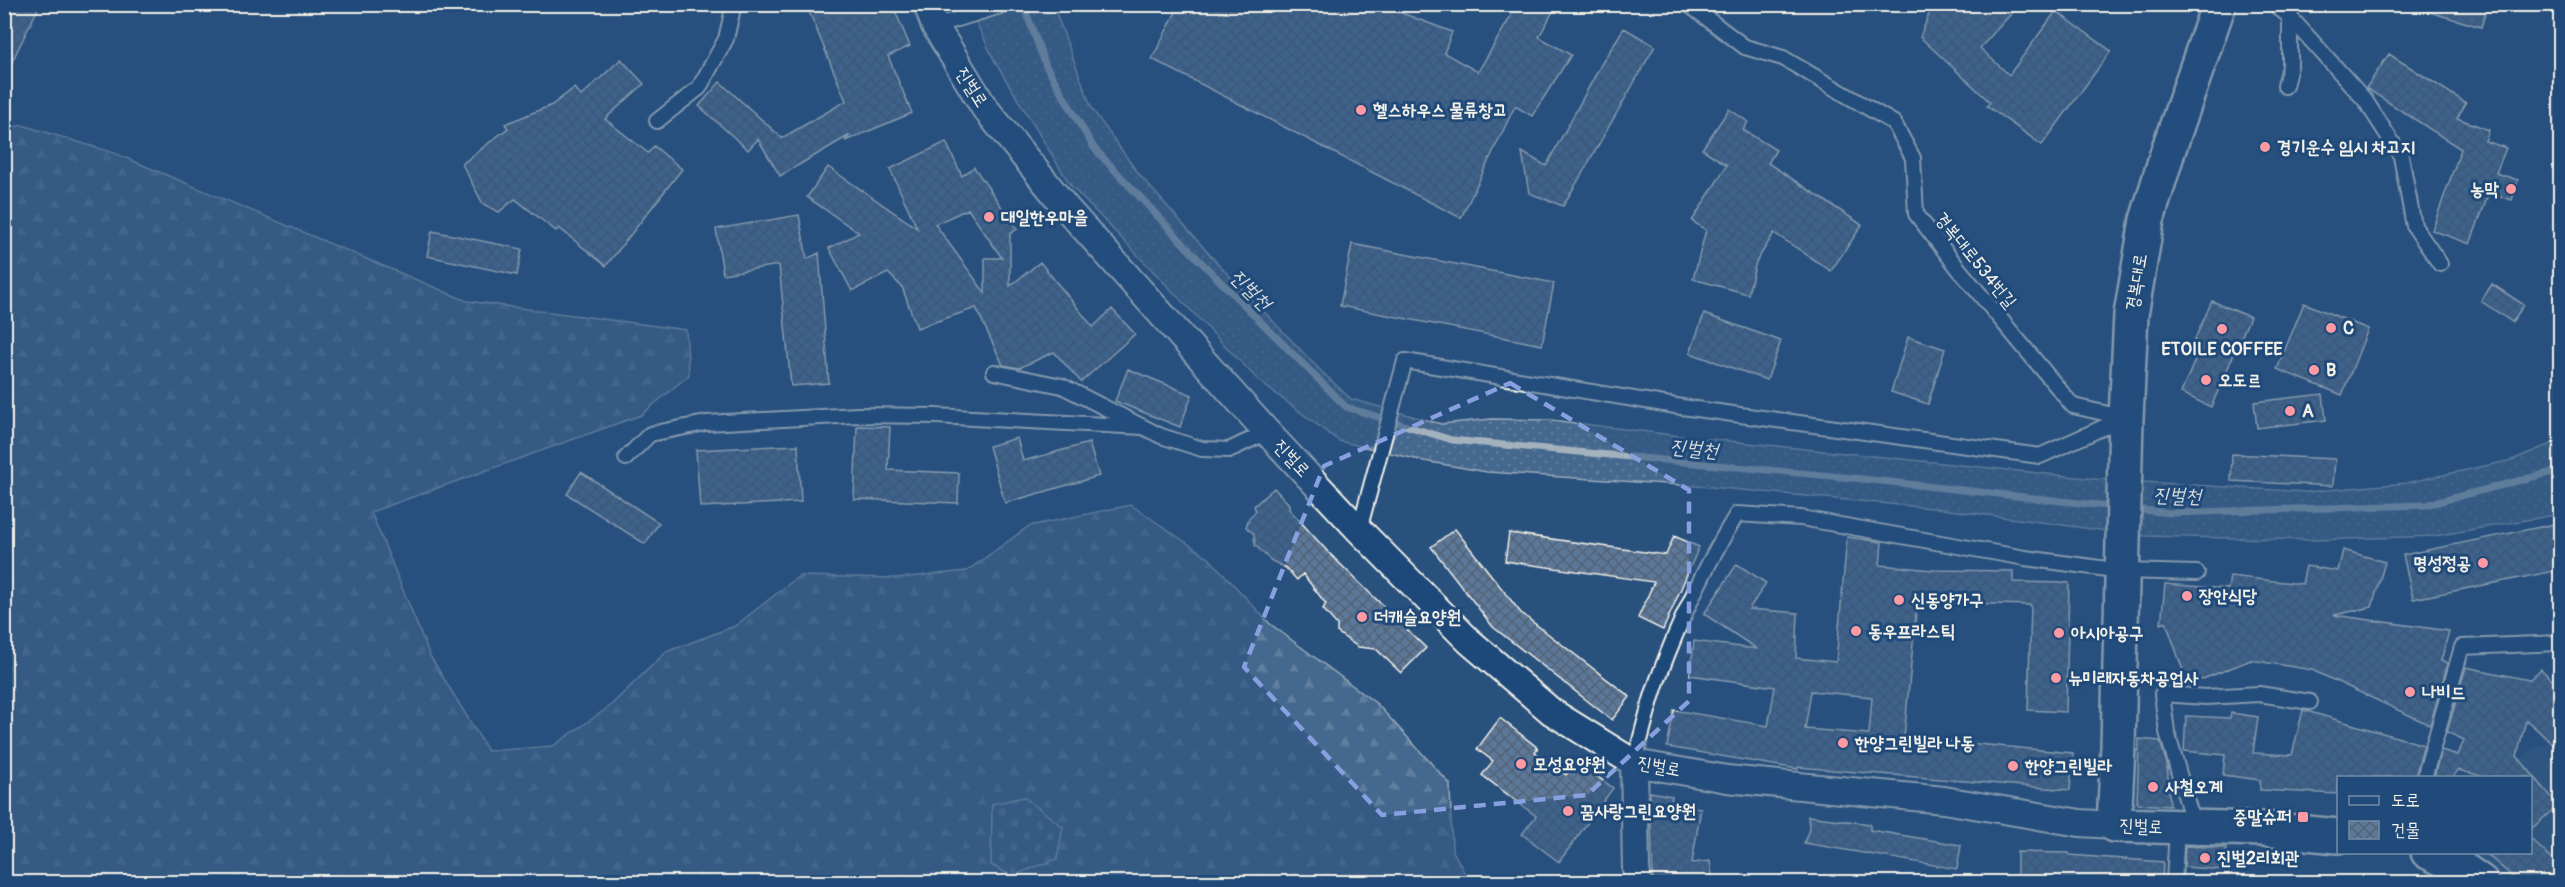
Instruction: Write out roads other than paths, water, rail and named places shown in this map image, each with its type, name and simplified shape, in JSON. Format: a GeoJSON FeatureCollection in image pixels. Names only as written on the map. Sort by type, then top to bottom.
{"type":"FeatureCollection","features":[{"type":"Feature","properties":{"kind":"street","name":"경복대로"},"geometry":{"type":"LineString","coordinates":[[2114,825],[2131,315],[2147,220],[2168,151],[2219,4]]}},
{"type":"Feature","properties":{"kind":"street","name":"진벌로"},"geometry":{"type":"LineString","coordinates":[[931,15],[984,107],[1067,209],[1267,432],[1359,530],[1469,641],[1543,705],[1634,763],[1727,778],[1944,800],[2080,823],[2264,829],[2337,836]]}},
{"type":"Feature","properties":{"kind":"street"},"geometry":{"type":"LineString","coordinates":[[1634,763],[1638,882]]}},
{"type":"Feature","properties":{"kind":"street"},"geometry":{"type":"LineString","coordinates":[[2432,854],[2461,868],[2481,882]]}},
{"type":"Feature","properties":{"kind":"lane"},"geometry":{"type":"LineString","coordinates":[[657,121],[699,88],[726,39],[734,4]]}},
{"type":"Feature","properties":{"kind":"lane"},"geometry":{"type":"LineString","coordinates":[[931,15],[964,18],[1007,4]]}},
{"type":"Feature","properties":{"kind":"lane","name":"경복대로534번길"},"geometry":{"type":"LineString","coordinates":[[1688,4],[1746,47],[1783,58],[1893,123],[1913,158],[1916,214],[2073,406],[2126,434]]}},
{"type":"Feature","properties":{"kind":"lane"},"geometry":{"type":"LineString","coordinates":[[2274,4],[2290,17],[2365,100],[2401,156],[2414,226],[2440,264]]}},
{"type":"Feature","properties":{"kind":"lane"},"geometry":{"type":"LineString","coordinates":[[2285,86],[2290,66],[2290,17]]}},
{"type":"Feature","properties":{"kind":"lane"},"geometry":{"type":"LineString","coordinates":[[1359,530],[1405,361],[1682,407],[2040,456],[2126,434]]}},
{"type":"Feature","properties":{"kind":"lane","name":"진벌로"},"geometry":{"type":"LineString","coordinates":[[994,372],[1062,386],[1161,436],[1202,449],[1229,450],[1267,432]]}},
{"type":"Feature","properties":{"kind":"lane","name":"진벌로"},"geometry":{"type":"LineString","coordinates":[[626,458],[650,434],[706,423],[902,415],[1143,427]]}},
{"type":"Feature","properties":{"kind":"lane"},"geometry":{"type":"LineString","coordinates":[[1634,763],[1657,681],[1719,544],[1737,514],[1801,518],[2025,558],[2197,573]]}},
{"type":"Feature","properties":{"kind":"lane"},"geometry":{"type":"LineString","coordinates":[[2424,776],[2462,647],[2560,643]]}},
{"type":"Feature","properties":{"kind":"lane"},"geometry":{"type":"LineString","coordinates":[[2186,828],[2162,694],[2206,697],[2259,694],[2310,702]]}},
{"type":"Feature","properties":{"kind":"lane","name":"진벌로"},"geometry":{"type":"LineString","coordinates":[[2174,882],[2186,828]]}},
{"type":"Feature","properties":{"kind":"waterway","name":"진벌천"},"geometry":{"type":"LineString","coordinates":[[1023,4],[1046,66],[1094,148],[1197,258],[1346,407],[1452,440],[1863,479],[2115,507]]}},
{"type":"Feature","properties":{"kind":"waterway","name":"진벌천"},"geometry":{"type":"LineString","coordinates":[[2132,509],[2171,513],[2426,505],[2560,470]]}},
{"type":"Feature","properties":{"kind":"place","name":"헬스하우스 물류창고"},"geometry":{"type":"Point","coordinates":[1361,110]}},
{"type":"Feature","properties":{"kind":"place","name":"경기운수 임시 차고지"},"geometry":{"type":"Point","coordinates":[2265,147]}},
{"type":"Feature","properties":{"kind":"place","name":"농막"},"geometry":{"type":"Point","coordinates":[2511,189]}},
{"type":"Feature","properties":{"kind":"place","name":"대일한우마을"},"geometry":{"type":"Point","coordinates":[989,217]}},
{"type":"Feature","properties":{"kind":"place","name":"C"},"geometry":{"type":"Point","coordinates":[2331,328]}},
{"type":"Feature","properties":{"kind":"place","name":"ETOILE COFFEE"},"geometry":{"type":"Point","coordinates":[2222,329]}},
{"type":"Feature","properties":{"kind":"place","name":"B"},"geometry":{"type":"Point","coordinates":[2314,370]}},
{"type":"Feature","properties":{"kind":"place","name":"오도르"},"geometry":{"type":"Point","coordinates":[2206,380]}},
{"type":"Feature","properties":{"kind":"place","name":"A"},"geometry":{"type":"Point","coordinates":[2290,411]}},
{"type":"Feature","properties":{"kind":"place","name":"명성정공"},"geometry":{"type":"Point","coordinates":[2483,563]}},
{"type":"Feature","properties":{"kind":"place","name":"장안식당"},"geometry":{"type":"Point","coordinates":[2187,596]}},
{"type":"Feature","properties":{"kind":"place","name":"신동양가구"},"geometry":{"type":"Point","coordinates":[1899,600]}},
{"type":"Feature","properties":{"kind":"place","name":"더캐슬요양원"},"geometry":{"type":"Point","coordinates":[1362,617]}},
{"type":"Feature","properties":{"kind":"place","name":"동우프라스틱"},"geometry":{"type":"Point","coordinates":[1856,631]}},
{"type":"Feature","properties":{"kind":"place","name":"아시아공구"},"geometry":{"type":"Point","coordinates":[2059,633]}},
{"type":"Feature","properties":{"kind":"place","name":"뉴미래자동차공업사"},"geometry":{"type":"Point","coordinates":[2056,678]}},
{"type":"Feature","properties":{"kind":"place","name":"나비드"},"geometry":{"type":"Point","coordinates":[2410,692]}},
{"type":"Feature","properties":{"kind":"place","name":"한양그린빌라 나동"},"geometry":{"type":"Point","coordinates":[1843,743]}},
{"type":"Feature","properties":{"kind":"place","name":"모성요양원"},"geometry":{"type":"Point","coordinates":[1521,764]}},
{"type":"Feature","properties":{"kind":"place","name":"한양그린빌라"},"geometry":{"type":"Point","coordinates":[2013,766]}},
{"type":"Feature","properties":{"kind":"place","name":"사철오계"},"geometry":{"type":"Point","coordinates":[2153,787]}},
{"type":"Feature","properties":{"kind":"place","name":"꿈사랑그린요양원"},"geometry":{"type":"Point","coordinates":[1568,811]}},
{"type":"Feature","properties":{"kind":"place","name":"중말슈퍼"},"geometry":{"type":"Point","coordinates":[2303,817]}},
{"type":"Feature","properties":{"kind":"place","name":"진벌2리회관"},"geometry":{"type":"Point","coordinates":[2205,858]}}]}
